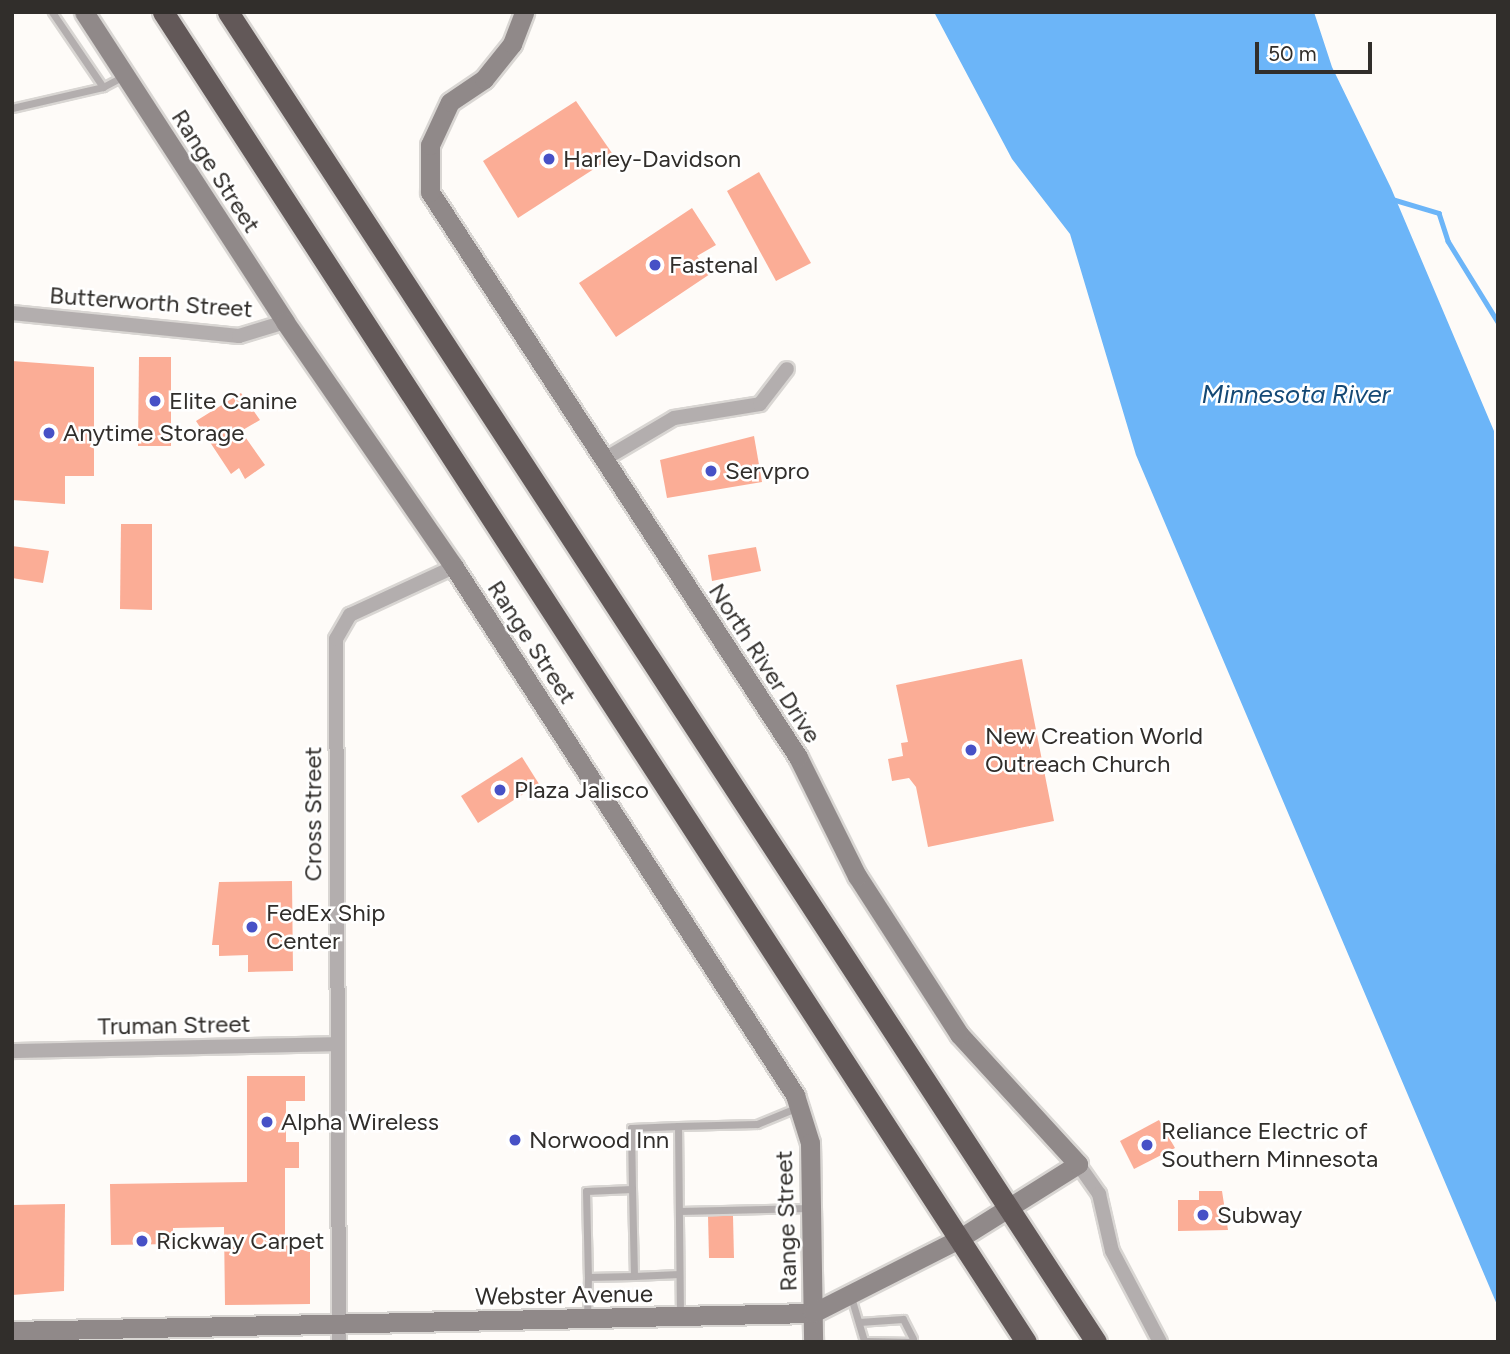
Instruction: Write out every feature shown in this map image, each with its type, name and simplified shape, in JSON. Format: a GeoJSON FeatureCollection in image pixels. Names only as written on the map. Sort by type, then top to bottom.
{"type":"FeatureCollection","features":[{"type":"Feature","properties":{"kind":"highway"},"geometry":{"type":"LineString","coordinates":[[163,12],[957,1240],[1026,1342]]}},
{"type":"Feature","properties":{"kind":"highway"},"geometry":{"type":"LineString","coordinates":[[228,12],[1096,1342]]}},
{"type":"Feature","properties":{"kind":"street","name":"Range Street"},"geometry":{"type":"LineString","coordinates":[[84,12],[285,322],[454,567],[799,1107],[810,1143],[813,1342]]}},
{"type":"Feature","properties":{"kind":"street","name":"North River Drive"},"geometry":{"type":"LineString","coordinates":[[524,12],[512,44],[484,79],[450,102],[429,145],[430,192],[798,757],[857,876],[959,1034],[1078,1164],[1099,1194],[1112,1251],[1160,1342]]}},
{"type":"Feature","properties":{"kind":"street","name":"Butterworth Street"},"geometry":{"type":"LineString","coordinates":[[12,313],[239,336],[285,322]]}},
{"type":"Feature","properties":{"kind":"street"},"geometry":{"type":"LineString","coordinates":[[603,460],[674,418],[760,404],[787,369]]}},
{"type":"Feature","properties":{"kind":"street","name":"Cross Street"},"geometry":{"type":"LineString","coordinates":[[339,1333],[335,639],[350,615],[454,567]]}},
{"type":"Feature","properties":{"kind":"street","name":"Truman Street"},"geometry":{"type":"LineString","coordinates":[[12,1051],[336,1044]]}},
{"type":"Feature","properties":{"kind":"street","name":"Webster Avenue"},"geometry":{"type":"LineString","coordinates":[[12,1331],[339,1333],[587,1319],[813,1313],[957,1240],[1078,1164]]}},
{"type":"Feature","properties":{"kind":"lane"},"geometry":{"type":"LineString","coordinates":[[51,12],[103,86]]}},
{"type":"Feature","properties":{"kind":"lane"},"geometry":{"type":"LineString","coordinates":[[12,108],[103,86],[125,76]]}},
{"type":"Feature","properties":{"kind":"lane"},"geometry":{"type":"LineString","coordinates":[[634,1276],[631,1128],[757,1124],[799,1107]]}},
{"type":"Feature","properties":{"kind":"lane"},"geometry":{"type":"LineString","coordinates":[[678,1126],[680,1317]]}},
{"type":"Feature","properties":{"kind":"lane"},"geometry":{"type":"LineString","coordinates":[[587,1319],[586,1191],[632,1189]]}},
{"type":"Feature","properties":{"kind":"lane"},"geometry":{"type":"LineString","coordinates":[[679,1210],[810,1208]]}},
{"type":"Feature","properties":{"kind":"lane"},"geometry":{"type":"LineString","coordinates":[[588,1277],[679,1274]]}},
{"type":"Feature","properties":{"kind":"lane"},"geometry":{"type":"LineString","coordinates":[[850,1295],[864,1341],[913,1340],[903,1320],[859,1322]]}},
{"type":"Feature","properties":{"kind":"water","name":"Minnesota River"},"geometry":{"type":"Polygon","coordinates":[[[934,12],[1314,12],[1332,67],[1391,188],[1494,431],[1498,1307],[1136,455],[1070,234],[1012,159],[934,12]]]}},
{"type":"Feature","properties":{"kind":"building","name":"Harley-Davidson"},"geometry":{"type":"Polygon","coordinates":[[[576,101],[614,156],[518,218],[483,161],[576,101]]]}},
{"type":"Feature","properties":{"kind":"building"},"geometry":{"type":"Polygon","coordinates":[[[759,172],[811,263],[776,281],[727,191],[759,172]]]}},
{"type":"Feature","properties":{"kind":"building","name":"Fastenal"},"geometry":{"type":"Polygon","coordinates":[[[692,208],[716,245],[697,256],[710,274],[616,337],[579,283],[692,208]]]}},
{"type":"Feature","properties":{"kind":"building","name":"Elite Canine"},"geometry":{"type":"Polygon","coordinates":[[[139,357],[171,357],[171,446],[138,446],[139,357]]]}},
{"type":"Feature","properties":{"kind":"building"},"geometry":{"type":"Polygon","coordinates":[[[12,361],[94,367],[94,476],[65,476],[65,504],[12,500],[12,361]]]}},
{"type":"Feature","properties":{"kind":"building"},"geometry":{"type":"Polygon","coordinates":[[[241,393],[260,420],[241,431],[265,465],[245,479],[239,468],[231,474],[196,421],[241,393]]]}},
{"type":"Feature","properties":{"kind":"building","name":"Servpro"},"geometry":{"type":"Polygon","coordinates":[[[754,436],[762,482],[667,498],[660,460],[754,436]]]}},
{"type":"Feature","properties":{"kind":"building"},"geometry":{"type":"Polygon","coordinates":[[[121,524],[152,524],[152,610],[120,609],[121,524]]]}},
{"type":"Feature","properties":{"kind":"building"},"geometry":{"type":"Polygon","coordinates":[[[12,546],[49,551],[43,583],[12,578],[12,546]]]}},
{"type":"Feature","properties":{"kind":"building"},"geometry":{"type":"Polygon","coordinates":[[[756,547],[761,571],[712,581],[708,555],[756,547]]]}},
{"type":"Feature","properties":{"kind":"building","name":"New Creation World Outreach Church"},"geometry":{"type":"Polygon","coordinates":[[[1022,659],[1054,821],[928,847],[916,787],[909,778],[892,781],[888,759],[903,756],[901,743],[908,742],[896,685],[1022,659]]]}},
{"type":"Feature","properties":{"kind":"building","name":"Plaza Jalisco"},"geometry":{"type":"Polygon","coordinates":[[[522,757],[539,784],[478,823],[461,796],[522,757]]]}},
{"type":"Feature","properties":{"kind":"building","name":"FedEx Ship Center"},"geometry":{"type":"Polygon","coordinates":[[[292,881],[293,971],[248,972],[248,955],[219,956],[219,945],[212,945],[219,882],[292,881]]]}},
{"type":"Feature","properties":{"kind":"building","name":"Rickway Carpet"},"geometry":{"type":"Polygon","coordinates":[[[247,1076],[305,1076],[305,1101],[286,1101],[286,1142],[299,1142],[299,1168],[285,1168],[285,1245],[310,1252],[310,1304],[225,1305],[224,1227],[173,1228],[173,1244],[111,1245],[110,1184],[247,1182],[247,1076]]]}},
{"type":"Feature","properties":{"kind":"building","name":"Reliance Electric of Southern Minnesota"},"geometry":{"type":"Polygon","coordinates":[[[1159,1120],[1175,1148],[1134,1169],[1120,1141],[1159,1120]]]}},
{"type":"Feature","properties":{"kind":"building","name":"Subway"},"geometry":{"type":"Polygon","coordinates":[[[1199,1191],[1222,1191],[1228,1230],[1178,1231],[1178,1200],[1199,1200],[1199,1191]]]}},
{"type":"Feature","properties":{"kind":"building"},"geometry":{"type":"Polygon","coordinates":[[[65,1204],[64,1291],[12,1295],[12,1205],[65,1204]]]}},
{"type":"Feature","properties":{"kind":"building"},"geometry":{"type":"Polygon","coordinates":[[[708,1216],[733,1216],[734,1258],[709,1258],[708,1216]]]}},
{"type":"Feature","properties":{"kind":"waterway"},"geometry":{"type":"LineString","coordinates":[[1392,199],[1439,213],[1448,241],[1498,322]]}},
{"type":"Feature","properties":{"kind":"place","name":"Harley-Davidson"},"geometry":{"type":"Point","coordinates":[549,159]}},
{"type":"Feature","properties":{"kind":"place","name":"Fastenal"},"geometry":{"type":"Point","coordinates":[655,265]}},
{"type":"Feature","properties":{"kind":"place","name":"Elite Canine"},"geometry":{"type":"Point","coordinates":[155,401]}},
{"type":"Feature","properties":{"kind":"place","name":"Anytime Storage"},"geometry":{"type":"Point","coordinates":[49,433]}},
{"type":"Feature","properties":{"kind":"place","name":"Servpro"},"geometry":{"type":"Point","coordinates":[711,471]}},
{"type":"Feature","properties":{"kind":"place","name":"New Creation World Outreach Church"},"geometry":{"type":"Point","coordinates":[971,750]}},
{"type":"Feature","properties":{"kind":"place","name":"Plaza Jalisco"},"geometry":{"type":"Point","coordinates":[500,790]}},
{"type":"Feature","properties":{"kind":"place","name":"FedEx Ship Center"},"geometry":{"type":"Point","coordinates":[252,927]}},
{"type":"Feature","properties":{"kind":"place","name":"Alpha Wireless"},"geometry":{"type":"Point","coordinates":[267,1122]}},
{"type":"Feature","properties":{"kind":"place","name":"Norwood Inn"},"geometry":{"type":"Point","coordinates":[515,1140]}},
{"type":"Feature","properties":{"kind":"place","name":"Reliance Electric of Southern Minnesota"},"geometry":{"type":"Point","coordinates":[1147,1145]}},
{"type":"Feature","properties":{"kind":"place","name":"Subway"},"geometry":{"type":"Point","coordinates":[1203,1215]}},
{"type":"Feature","properties":{"kind":"place","name":"Rickway Carpet"},"geometry":{"type":"Point","coordinates":[142,1241]}}]}
